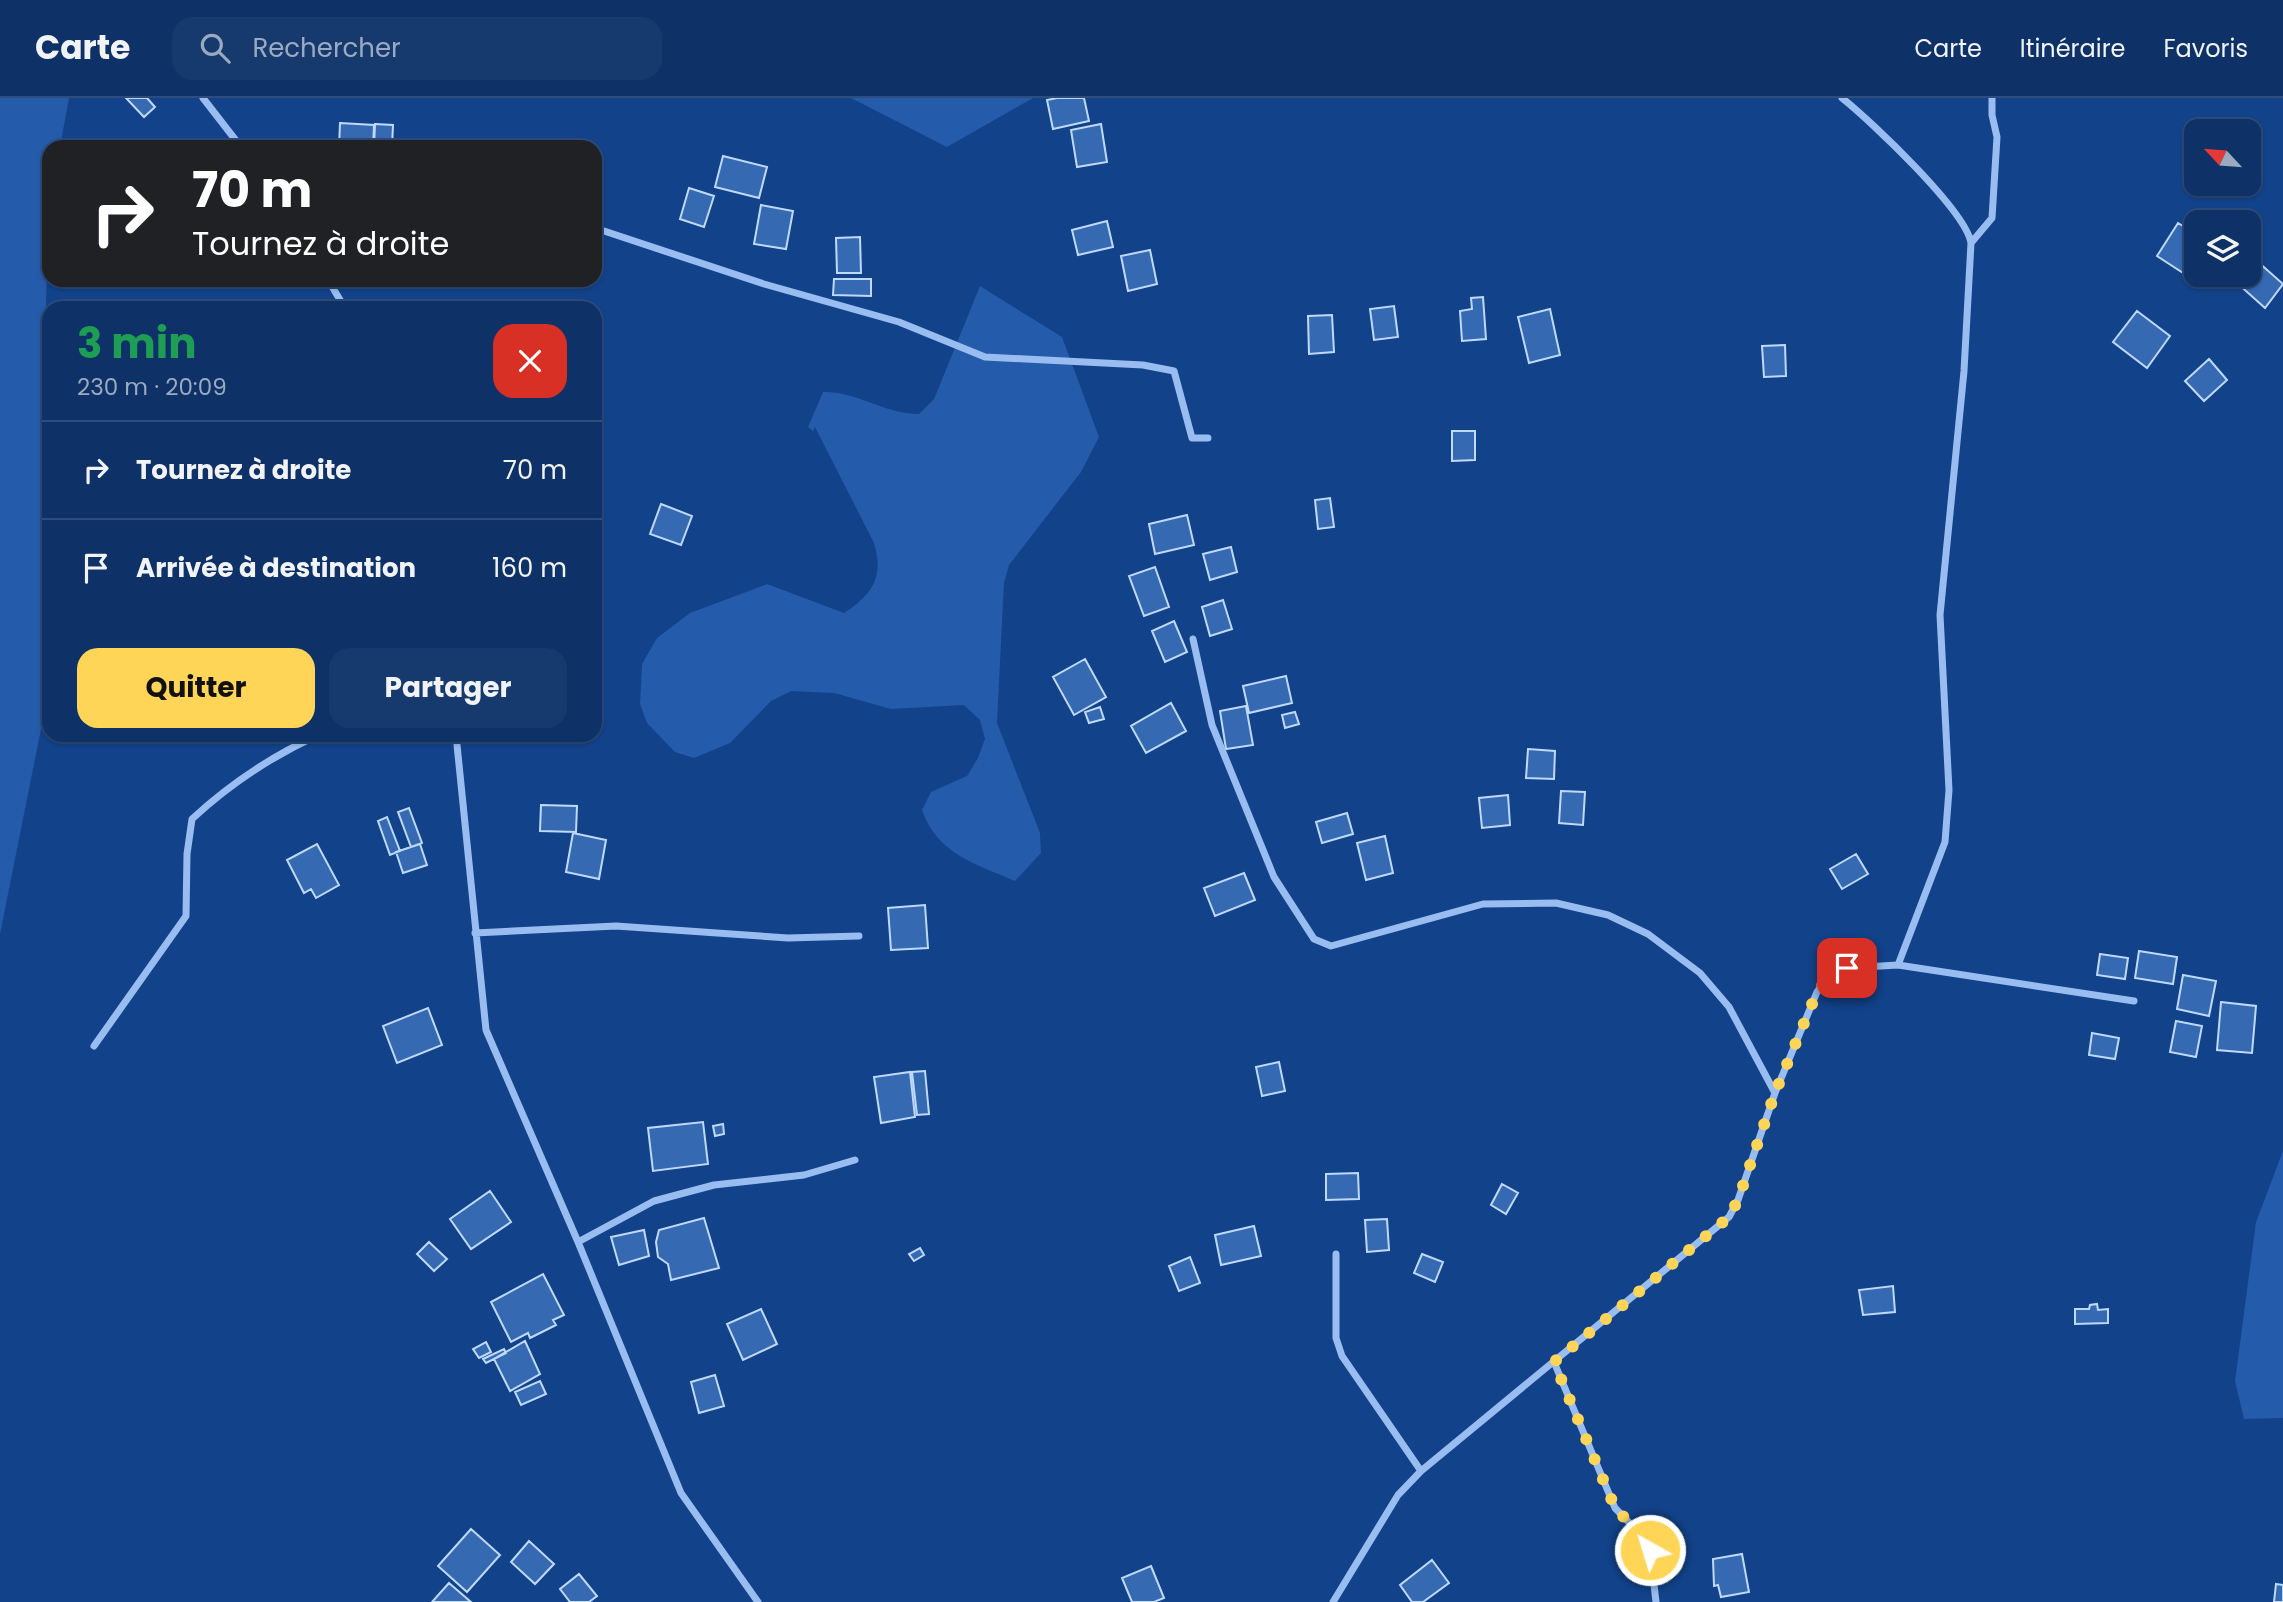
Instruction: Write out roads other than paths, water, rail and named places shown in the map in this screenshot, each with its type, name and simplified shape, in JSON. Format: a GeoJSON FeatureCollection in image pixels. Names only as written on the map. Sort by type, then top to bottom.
{"type":"FeatureCollection","features":[{"type":"Feature","properties":{"kind":"street"},"geometry":{"type":"LineString","coordinates":[[203,98],[236,140]]}},
{"type":"Feature","properties":{"kind":"street"},"geometry":{"type":"LineString","coordinates":[[1842,98],[1869,119],[1956,212],[1969,232],[1971,243],[1964,371],[1940,615],[1949,790],[1945,842],[1898,965]]}},
{"type":"Feature","properties":{"kind":"street"},"geometry":{"type":"LineString","coordinates":[[1971,243],[1992,218],[1997,137],[1992,115],[1992,98]]}},
{"type":"Feature","properties":{"kind":"street"},"geometry":{"type":"LineString","coordinates":[[602,230],[764,284],[899,322],[985,357],[1143,365],[1174,371],[1192,438],[1209,438]]}},
{"type":"Feature","properties":{"kind":"street"},"geometry":{"type":"LineString","coordinates":[[1193,639],[1212,725],[1275,877],[1314,939],[1331,946],[1483,904],[1556,903],[1608,915],[1648,934],[1700,973],[1729,1007],[1775,1093]]}},
{"type":"Feature","properties":{"kind":"street"},"geometry":{"type":"LineString","coordinates":[[94,1046],[186,916],[187,854],[192,819],[223,790],[277,754],[303,742]]}},
{"type":"Feature","properties":{"kind":"street"},"geometry":{"type":"LineString","coordinates":[[457,742],[486,1030],[579,1242],[681,1493],[758,1602]]}},
{"type":"Feature","properties":{"kind":"street"},"geometry":{"type":"LineString","coordinates":[[475,933],[615,926],[775,937],[859,936]]}},
{"type":"Feature","properties":{"kind":"street"},"geometry":{"type":"LineString","coordinates":[[1334,1602],[1398,1495],[1421,1471],[1729,1217],[1738,1200],[1775,1093],[1817,992],[1831,974],[1847,968],[1898,965],[2134,1001]]}},
{"type":"Feature","properties":{"kind":"street"},"geometry":{"type":"LineString","coordinates":[[579,1242],[654,1201],[714,1185],[804,1175],[855,1160]]}},
{"type":"Feature","properties":{"kind":"street"},"geometry":{"type":"LineString","coordinates":[[1336,1254],[1336,1338],[1342,1356],[1421,1471]]}},
{"type":"Feature","properties":{"kind":"street"},"geometry":{"type":"LineString","coordinates":[[1554,1362],[1615,1508],[1644,1538],[1650,1550],[1656,1602]]}}]}
